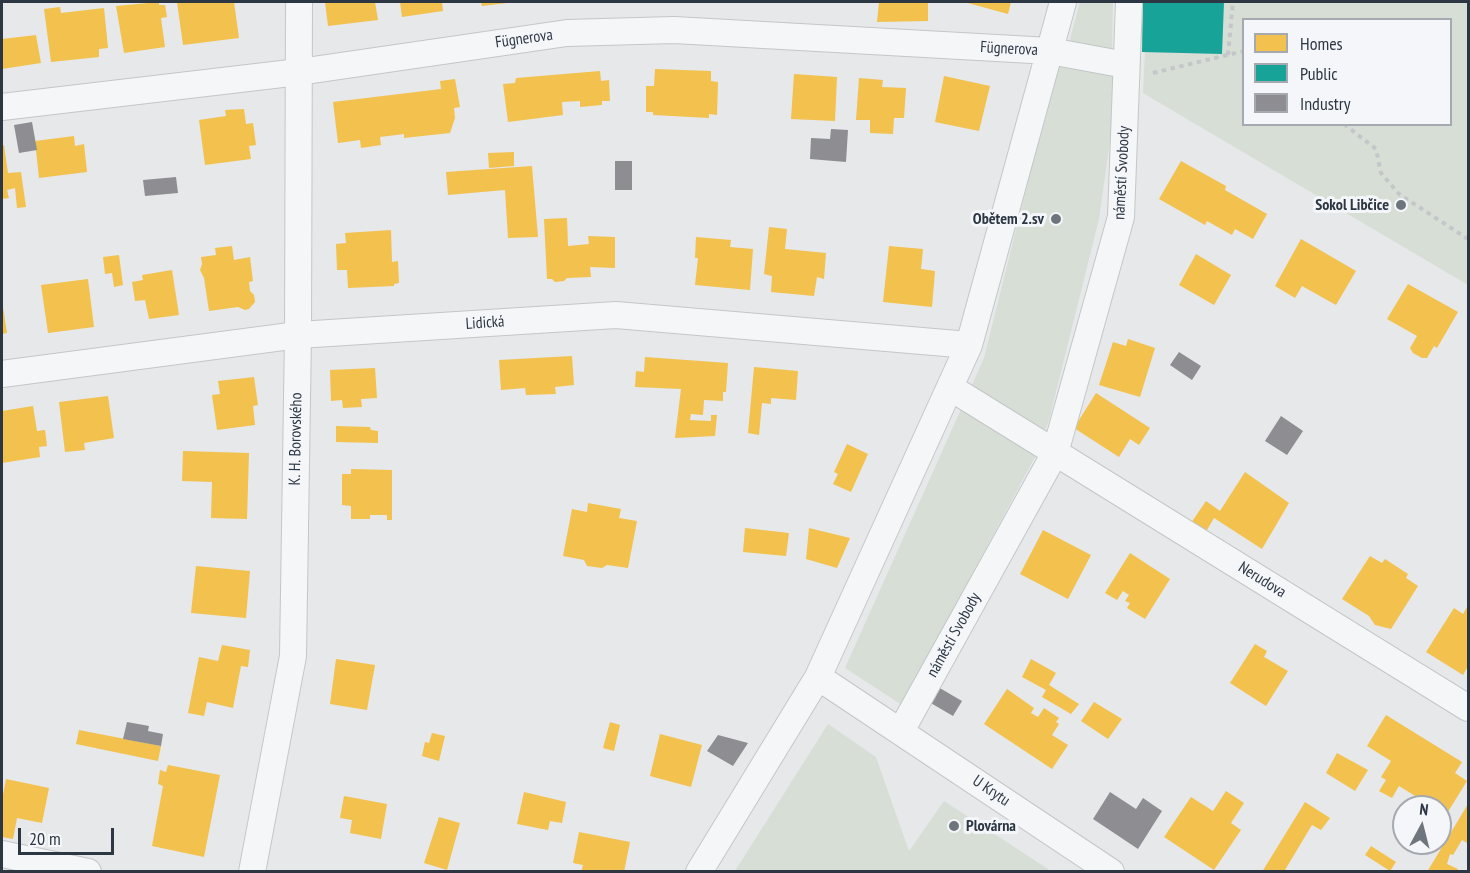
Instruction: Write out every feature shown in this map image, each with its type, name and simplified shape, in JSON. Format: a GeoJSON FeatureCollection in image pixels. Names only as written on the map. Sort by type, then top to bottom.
{"type":"FeatureCollection","features":[{"type":"Feature","properties":{"kind":"street","name":"K. H. Borovského"},"geometry":{"type":"LineString","coordinates":[[252,872],[293,656],[298,335],[298,2]]}},
{"type":"Feature","properties":{"kind":"street"},"geometry":{"type":"LineString","coordinates":[[699,872],[818,677],[969,345],[1063,2]]}},
{"type":"Feature","properties":{"kind":"street","name":"náměstí Svobody"},"geometry":{"type":"LineString","coordinates":[[901,731],[1055,453],[1121,217],[1130,2]]}},
{"type":"Feature","properties":{"kind":"street","name":"Fügnerova"},"geometry":{"type":"LineString","coordinates":[[2,107],[299,72],[579,33],[674,30],[1050,51]]}},
{"type":"Feature","properties":{"kind":"street"},"geometry":{"type":"LineString","coordinates":[[1050,51],[1126,71]]}},
{"type":"Feature","properties":{"kind":"street","name":"Lidická"},"geometry":{"type":"LineString","coordinates":[[2,374],[298,335],[616,315],[969,345]]}},
{"type":"Feature","properties":{"kind":"street"},"geometry":{"type":"LineString","coordinates":[[951,388],[1055,453]]}},
{"type":"Feature","properties":{"kind":"street","name":"Nerudova"},"geometry":{"type":"LineString","coordinates":[[1055,453],[1468,708]]}},
{"type":"Feature","properties":{"kind":"street"},"geometry":{"type":"LineString","coordinates":[[818,677],[901,731]]}},
{"type":"Feature","properties":{"kind":"street","name":"U Krytu"},"geometry":{"type":"LineString","coordinates":[[901,731],[1111,872]]}},
{"type":"Feature","properties":{"kind":"street"},"geometry":{"type":"LineString","coordinates":[[2,854],[88,872]]}},
{"type":"Feature","properties":{"kind":"path"},"geometry":{"type":"LineString","coordinates":[[1228,55],[1233,2]]}},
{"type":"Feature","properties":{"kind":"path"},"geometry":{"type":"LineString","coordinates":[[1126,71],[1242,52]]}},
{"type":"Feature","properties":{"kind":"path"},"geometry":{"type":"LineString","coordinates":[[1347,126],[1376,149],[1381,173],[1399,194],[1468,239]]}},
{"type":"Feature","properties":{"kind":"shaded area"},"geometry":{"type":"Polygon","coordinates":[[[1080,2],[1113,2],[1112,54],[1115,106],[1099,219],[1049,420],[1035,457],[902,705],[845,668],[984,358],[1056,69],[1069,43],[1080,2]]]}},
{"type":"Feature","properties":{"kind":"shaded area","name":"Sokol Libčice"},"geometry":{"type":"Polygon","coordinates":[[[1143,2],[1468,2],[1468,285],[1143,93],[1145,52],[1142,52],[1143,2]]]}},
{"type":"Feature","properties":{"kind":"shaded area"},"geometry":{"type":"Polygon","coordinates":[[[828,724],[876,757],[909,851],[944,801],[1051,871],[735,871],[828,724]]]}},
{"type":"Feature","properties":{"kind":"building: Homes"},"geometry":{"type":"Polygon","coordinates":[[[159,2],[159,5],[165,5],[167,17],[161,18],[165,47],[124,53],[116,6],[159,2]]]}},
{"type":"Feature","properties":{"kind":"building: Homes"},"geometry":{"type":"Polygon","coordinates":[[[177,2],[234,2],[239,38],[183,45],[177,2]]]}},
{"type":"Feature","properties":{"kind":"building: Homes"},"geometry":{"type":"Polygon","coordinates":[[[325,2],[375,2],[378,20],[328,26],[325,2]]]}},
{"type":"Feature","properties":{"kind":"building: Homes"},"geometry":{"type":"Polygon","coordinates":[[[400,2],[442,2],[443,11],[402,17],[400,2]]]}},
{"type":"Feature","properties":{"kind":"building: Homes"},"geometry":{"type":"Polygon","coordinates":[[[481,2],[506,2],[507,3],[482,6],[481,2]]]}},
{"type":"Feature","properties":{"kind":"building: Homes"},"geometry":{"type":"Polygon","coordinates":[[[879,2],[928,2],[928,21],[877,22],[879,2]]]}},
{"type":"Feature","properties":{"kind":"building: Homes"},"geometry":{"type":"Polygon","coordinates":[[[964,2],[1011,2],[1008,14],[964,2]]]}},
{"type":"Feature","properties":{"kind":"building: Homes"},"geometry":{"type":"Polygon","coordinates":[[[60,7],[61,13],[104,8],[108,48],[99,49],[99,57],[51,62],[44,9],[60,7]]]}},
{"type":"Feature","properties":{"kind":"building: Homes"},"geometry":{"type":"Polygon","coordinates":[[[36,35],[41,63],[2,69],[2,39],[36,35]]]}},
{"type":"Feature","properties":{"kind":"building: Homes"},"geometry":{"type":"Polygon","coordinates":[[[655,69],[711,71],[711,81],[718,82],[717,115],[709,114],[709,118],[653,115],[653,112],[646,112],[646,86],[654,86],[655,69]]]}},
{"type":"Feature","properties":{"kind":"building: Homes"},"geometry":{"type":"Polygon","coordinates":[[[600,71],[601,81],[609,80],[610,101],[602,101],[602,105],[580,107],[580,101],[562,102],[563,115],[508,122],[503,84],[515,83],[516,78],[600,71]]]}},
{"type":"Feature","properties":{"kind":"building: Homes"},"geometry":{"type":"Polygon","coordinates":[[[794,74],[837,77],[835,121],[791,119],[794,74]]]}},
{"type":"Feature","properties":{"kind":"building: Homes"},"geometry":{"type":"Polygon","coordinates":[[[944,76],[990,86],[979,131],[935,122],[944,76]]]}},
{"type":"Feature","properties":{"kind":"building: Homes"},"geometry":{"type":"Polygon","coordinates":[[[859,78],[883,80],[882,87],[906,88],[904,118],[894,118],[893,134],[870,133],[870,120],[856,120],[859,78]]]}},
{"type":"Feature","properties":{"kind":"building: Homes"},"geometry":{"type":"Polygon","coordinates":[[[455,79],[460,107],[454,108],[455,118],[450,133],[404,138],[404,134],[380,137],[381,145],[361,148],[360,140],[338,143],[333,102],[441,89],[440,81],[455,79]]]}},
{"type":"Feature","properties":{"kind":"building: Homes"},"geometry":{"type":"Polygon","coordinates":[[[244,109],[246,124],[253,123],[256,145],[249,146],[251,159],[205,165],[199,120],[226,116],[225,110],[244,109]]]}},
{"type":"Feature","properties":{"kind":"building: Homes"},"geometry":{"type":"Polygon","coordinates":[[[74,136],[75,146],[84,144],[87,172],[39,178],[35,141],[74,136]]]}},
{"type":"Feature","properties":{"kind":"building: Homes"},"geometry":{"type":"Polygon","coordinates":[[[4,145],[8,173],[21,172],[26,207],[17,208],[15,188],[7,190],[9,198],[2,199],[2,146],[4,145]]]}},
{"type":"Feature","properties":{"kind":"building: Homes"},"geometry":{"type":"Polygon","coordinates":[[[514,152],[514,166],[489,168],[488,153],[514,152]]]}},
{"type":"Feature","properties":{"kind":"building: Homes"},"geometry":{"type":"Polygon","coordinates":[[[1181,161],[1226,186],[1225,190],[1267,214],[1253,239],[1235,229],[1232,235],[1207,221],[1205,225],[1159,199],[1181,161]]]}},
{"type":"Feature","properties":{"kind":"building: Homes"},"geometry":{"type":"Polygon","coordinates":[[[532,166],[538,237],[508,238],[505,190],[448,195],[446,172],[532,166]]]}},
{"type":"Feature","properties":{"kind":"building: Homes"},"geometry":{"type":"Polygon","coordinates":[[[567,218],[568,246],[589,244],[588,236],[615,237],[615,268],[590,267],[591,277],[567,278],[564,281],[555,282],[547,279],[544,219],[567,218]]]}},
{"type":"Feature","properties":{"kind":"building: Homes"},"geometry":{"type":"Polygon","coordinates":[[[769,227],[787,229],[785,249],[826,253],[824,279],[817,277],[814,296],[771,292],[772,276],[764,274],[769,227]]]}},
{"type":"Feature","properties":{"kind":"building: Homes"},"geometry":{"type":"Polygon","coordinates":[[[391,230],[392,262],[398,261],[399,283],[394,286],[348,288],[347,270],[337,270],[336,244],[346,243],[345,233],[391,230]]]}},
{"type":"Feature","properties":{"kind":"building: Homes"},"geometry":{"type":"Polygon","coordinates":[[[696,237],[731,240],[730,247],[753,249],[750,290],[695,285],[698,258],[695,258],[696,237]]]}},
{"type":"Feature","properties":{"kind":"building: Homes"},"geometry":{"type":"Polygon","coordinates":[[[1301,239],[1356,271],[1336,305],[1302,286],[1295,298],[1275,286],[1301,239]]]}},
{"type":"Feature","properties":{"kind":"building: Homes"},"geometry":{"type":"Polygon","coordinates":[[[232,246],[234,260],[250,257],[253,281],[249,282],[250,291],[254,295],[255,302],[245,310],[238,307],[209,311],[204,278],[200,270],[201,257],[216,255],[215,248],[232,246]]]}},
{"type":"Feature","properties":{"kind":"building: Homes"},"geometry":{"type":"Polygon","coordinates":[[[889,246],[923,249],[921,269],[935,271],[932,307],[883,302],[889,246]]]}},
{"type":"Feature","properties":{"kind":"building: Homes"},"geometry":{"type":"Polygon","coordinates":[[[1196,254],[1231,275],[1214,305],[1179,285],[1196,254]]]}},
{"type":"Feature","properties":{"kind":"building: Homes"},"geometry":{"type":"Polygon","coordinates":[[[119,255],[123,285],[114,287],[112,273],[105,274],[103,257],[119,255]]]}},
{"type":"Feature","properties":{"kind":"building: Homes"},"geometry":{"type":"Polygon","coordinates":[[[172,270],[179,315],[149,319],[145,300],[135,301],[132,282],[143,280],[142,275],[172,270]]]}},
{"type":"Feature","properties":{"kind":"building: Homes"},"geometry":{"type":"Polygon","coordinates":[[[88,279],[94,327],[48,333],[41,285],[88,279]]]}},
{"type":"Feature","properties":{"kind":"building: Homes"},"geometry":{"type":"Polygon","coordinates":[[[1408,284],[1458,312],[1437,348],[1434,346],[1427,358],[1413,353],[1410,348],[1417,336],[1387,319],[1408,284]]]}},
{"type":"Feature","properties":{"kind":"building: Homes"},"geometry":{"type":"Polygon","coordinates":[[[2,308],[7,333],[2,334],[2,308]]]}},
{"type":"Feature","properties":{"kind":"building: Homes"},"geometry":{"type":"Polygon","coordinates":[[[1128,339],[1155,348],[1140,397],[1099,385],[1113,342],[1126,346],[1128,339]]]}},
{"type":"Feature","properties":{"kind":"building: Homes"},"geometry":{"type":"Polygon","coordinates":[[[572,356],[574,385],[555,387],[556,394],[526,395],[525,388],[501,390],[499,360],[572,356]]]}},
{"type":"Feature","properties":{"kind":"building: Homes"},"geometry":{"type":"Polygon","coordinates":[[[645,357],[728,363],[726,392],[723,392],[723,401],[704,400],[703,415],[691,414],[690,420],[711,421],[711,415],[717,415],[715,436],[675,438],[681,389],[635,387],[636,371],[644,372],[645,357]]]}},
{"type":"Feature","properties":{"kind":"building: Homes"},"geometry":{"type":"Polygon","coordinates":[[[754,367],[798,371],[796,400],[771,398],[771,404],[762,403],[759,435],[748,433],[754,367]]]}},
{"type":"Feature","properties":{"kind":"building: Homes"},"geometry":{"type":"Polygon","coordinates":[[[375,368],[377,398],[361,399],[362,407],[343,408],[342,400],[331,401],[330,370],[375,368]]]}},
{"type":"Feature","properties":{"kind":"building: Homes"},"geometry":{"type":"Polygon","coordinates":[[[254,377],[258,405],[253,406],[255,425],[217,430],[212,395],[220,394],[218,381],[254,377]]]}},
{"type":"Feature","properties":{"kind":"building: Homes"},"geometry":{"type":"Polygon","coordinates":[[[1096,393],[1150,428],[1139,445],[1130,439],[1119,457],[1074,428],[1096,393]]]}},
{"type":"Feature","properties":{"kind":"building: Homes"},"geometry":{"type":"Polygon","coordinates":[[[108,396],[114,438],[84,443],[85,450],[65,452],[59,402],[108,396]]]}},
{"type":"Feature","properties":{"kind":"building: Homes"},"geometry":{"type":"Polygon","coordinates":[[[33,406],[37,431],[45,430],[47,446],[39,447],[40,457],[2,463],[2,411],[33,406]]]}},
{"type":"Feature","properties":{"kind":"building: Homes"},"geometry":{"type":"Polygon","coordinates":[[[336,426],[370,427],[371,430],[378,431],[378,443],[336,442],[336,426]]]}},
{"type":"Feature","properties":{"kind":"building: Homes"},"geometry":{"type":"Polygon","coordinates":[[[847,444],[868,454],[851,492],[833,484],[838,474],[834,472],[847,444]]]}},
{"type":"Feature","properties":{"kind":"building: Homes"},"geometry":{"type":"Polygon","coordinates":[[[183,451],[249,453],[247,519],[211,518],[212,482],[182,481],[183,451]]]}},
{"type":"Feature","properties":{"kind":"building: Homes"},"geometry":{"type":"Polygon","coordinates":[[[351,469],[392,470],[392,520],[387,520],[387,515],[370,515],[370,519],[351,519],[351,506],[342,505],[342,474],[351,474],[351,469]]]}},
{"type":"Feature","properties":{"kind":"building: Homes"},"geometry":{"type":"Polygon","coordinates":[[[1245,472],[1289,503],[1262,549],[1214,518],[1204,535],[1189,526],[1206,501],[1220,511],[1245,472]]]}},
{"type":"Feature","properties":{"kind":"building: Homes"},"geometry":{"type":"Polygon","coordinates":[[[588,503],[621,509],[619,518],[637,521],[628,568],[607,565],[602,568],[587,566],[584,560],[563,556],[572,509],[587,512],[588,503]]]}},
{"type":"Feature","properties":{"kind":"building: Homes"},"geometry":{"type":"Polygon","coordinates":[[[745,528],[789,533],[786,556],[743,552],[745,528]]]}},
{"type":"Feature","properties":{"kind":"building: Homes"},"geometry":{"type":"Polygon","coordinates":[[[809,528],[850,538],[837,568],[806,559],[809,528]]]}},
{"type":"Feature","properties":{"kind":"building: Homes"},"geometry":{"type":"Polygon","coordinates":[[[1043,530],[1091,555],[1068,599],[1020,574],[1043,530]]]}},
{"type":"Feature","properties":{"kind":"building: Homes"},"geometry":{"type":"Polygon","coordinates":[[[1130,553],[1170,579],[1145,619],[1127,608],[1130,603],[1125,601],[1129,595],[1123,591],[1117,600],[1105,593],[1130,553]]]}},
{"type":"Feature","properties":{"kind":"building: Homes"},"geometry":{"type":"Polygon","coordinates":[[[1370,556],[1382,563],[1385,559],[1408,574],[1406,578],[1418,586],[1391,629],[1375,625],[1369,616],[1342,599],[1370,556]]]}},
{"type":"Feature","properties":{"kind":"building: Homes"},"geometry":{"type":"Polygon","coordinates":[[[196,566],[250,571],[246,618],[191,613],[196,566]]]}},
{"type":"Feature","properties":{"kind":"building: Homes"},"geometry":{"type":"Polygon","coordinates":[[[1467,607],[1468,666],[1463,675],[1426,652],[1454,608],[1463,614],[1467,607]]]}},
{"type":"Feature","properties":{"kind":"building: Homes"},"geometry":{"type":"Polygon","coordinates":[[[1255,644],[1267,651],[1264,657],[1288,671],[1266,706],[1230,683],[1255,644]]]}},
{"type":"Feature","properties":{"kind":"building: Homes"},"geometry":{"type":"Polygon","coordinates":[[[222,645],[250,650],[248,667],[241,666],[233,708],[207,702],[204,716],[188,713],[199,657],[218,661],[222,645]]]}},
{"type":"Feature","properties":{"kind":"building: Homes"},"geometry":{"type":"Polygon","coordinates":[[[336,659],[375,665],[367,710],[330,704],[336,659]]]}},
{"type":"Feature","properties":{"kind":"building: Homes"},"geometry":{"type":"Polygon","coordinates":[[[1031,659],[1056,673],[1049,685],[1079,704],[1071,714],[1042,697],[1046,690],[1022,677],[1031,659]]]}},
{"type":"Feature","properties":{"kind":"building: Homes"},"geometry":{"type":"Polygon","coordinates":[[[1007,689],[1034,708],[1031,713],[1038,717],[1044,708],[1059,718],[1056,722],[1059,724],[1052,735],[1068,745],[1052,769],[984,724],[1007,689]]]}},
{"type":"Feature","properties":{"kind":"building: Homes"},"geometry":{"type":"Polygon","coordinates":[[[1094,702],[1122,719],[1108,739],[1081,721],[1094,702]]]}},
{"type":"Feature","properties":{"kind":"building: Homes"},"geometry":{"type":"Polygon","coordinates":[[[1386,715],[1462,762],[1455,773],[1467,781],[1452,805],[1452,795],[1414,795],[1399,786],[1392,798],[1379,791],[1386,780],[1381,777],[1391,761],[1367,746],[1386,715]]]}},
{"type":"Feature","properties":{"kind":"building: Homes"},"geometry":{"type":"Polygon","coordinates":[[[610,722],[620,725],[614,751],[603,748],[610,722]]]}},
{"type":"Feature","properties":{"kind":"building: Homes"},"geometry":{"type":"Polygon","coordinates":[[[79,730],[161,746],[158,761],[76,744],[79,730]]]}},
{"type":"Feature","properties":{"kind":"building: Homes"},"geometry":{"type":"Polygon","coordinates":[[[432,733],[445,736],[439,761],[422,756],[425,742],[429,743],[432,733]]]}},
{"type":"Feature","properties":{"kind":"building: Homes"},"geometry":{"type":"Polygon","coordinates":[[[660,734],[702,745],[691,787],[650,776],[660,734]]]}},
{"type":"Feature","properties":{"kind":"building: Homes"},"geometry":{"type":"Polygon","coordinates":[[[1337,753],[1368,770],[1355,791],[1326,773],[1337,753]]]}},
{"type":"Feature","properties":{"kind":"building: Homes"},"geometry":{"type":"Polygon","coordinates":[[[168,765],[220,775],[204,857],[152,846],[163,786],[158,784],[160,770],[166,772],[168,765]]]}},
{"type":"Feature","properties":{"kind":"building: Homes"},"geometry":{"type":"Polygon","coordinates":[[[6,779],[49,788],[42,823],[17,818],[13,839],[2,837],[2,800],[6,779]]]}},
{"type":"Feature","properties":{"kind":"building: Homes"},"geometry":{"type":"Polygon","coordinates":[[[1226,791],[1244,803],[1231,823],[1241,830],[1214,870],[1164,837],[1191,797],[1213,811],[1226,791]]]}},
{"type":"Feature","properties":{"kind":"building: Homes"},"geometry":{"type":"Polygon","coordinates":[[[524,792],[566,802],[562,823],[550,821],[548,830],[517,824],[524,792]]]}},
{"type":"Feature","properties":{"kind":"building: Homes"},"geometry":{"type":"Polygon","coordinates":[[[344,796],[387,804],[381,839],[350,833],[352,820],[340,818],[344,796]]]}},
{"type":"Feature","properties":{"kind":"building: Homes"},"geometry":{"type":"Polygon","coordinates":[[[1305,802],[1330,818],[1321,830],[1312,825],[1285,870],[1287,872],[1262,872],[1305,802]]]}},
{"type":"Feature","properties":{"kind":"building: Homes"},"geometry":{"type":"Polygon","coordinates":[[[1468,804],[1468,840],[1467,843],[1462,840],[1453,855],[1452,831],[1468,804]]]}},
{"type":"Feature","properties":{"kind":"building: Homes"},"geometry":{"type":"Polygon","coordinates":[[[439,817],[460,823],[447,870],[424,863],[439,817]]]}},
{"type":"Feature","properties":{"kind":"building: Homes"},"geometry":{"type":"Polygon","coordinates":[[[579,832],[630,842],[624,872],[581,872],[583,865],[573,863],[579,832]]]}},
{"type":"Feature","properties":{"kind":"building: Homes"},"geometry":{"type":"Polygon","coordinates":[[[1371,846],[1396,862],[1390,871],[1365,855],[1371,846]]]}},
{"type":"Feature","properties":{"kind":"building: Homes"},"geometry":{"type":"Polygon","coordinates":[[[1437,855],[1450,855],[1447,864],[1458,869],[1456,872],[1427,872],[1437,855]]]}},
{"type":"Feature","properties":{"kind":"building: Public"},"geometry":{"type":"Polygon","coordinates":[[[1143,2],[1224,2],[1222,54],[1142,52],[1143,2]]]}},
{"type":"Feature","properties":{"kind":"building: Industry"},"geometry":{"type":"Polygon","coordinates":[[[32,122],[37,150],[19,153],[14,125],[32,122]]]}},
{"type":"Feature","properties":{"kind":"building: Industry"},"geometry":{"type":"Polygon","coordinates":[[[831,129],[848,130],[846,162],[810,159],[811,138],[830,139],[831,129]]]}},
{"type":"Feature","properties":{"kind":"building: Industry"},"geometry":{"type":"Polygon","coordinates":[[[615,161],[632,161],[632,190],[615,190],[615,161]]]}},
{"type":"Feature","properties":{"kind":"building: Industry"},"geometry":{"type":"Polygon","coordinates":[[[176,177],[178,193],[145,196],[143,180],[176,177]]]}},
{"type":"Feature","properties":{"kind":"building: Industry"},"geometry":{"type":"Polygon","coordinates":[[[1179,352],[1201,366],[1192,380],[1170,365],[1179,352]]]}},
{"type":"Feature","properties":{"kind":"building: Industry"},"geometry":{"type":"Polygon","coordinates":[[[1281,416],[1303,431],[1287,455],[1265,441],[1281,416]]]}},
{"type":"Feature","properties":{"kind":"building: Industry"},"geometry":{"type":"Polygon","coordinates":[[[938,687],[962,701],[953,716],[929,702],[938,687]]]}},
{"type":"Feature","properties":{"kind":"building: Industry"},"geometry":{"type":"Polygon","coordinates":[[[127,722],[149,726],[148,731],[163,734],[161,746],[123,739],[127,722]]]}},
{"type":"Feature","properties":{"kind":"building: Industry"},"geometry":{"type":"Polygon","coordinates":[[[718,735],[748,743],[733,766],[707,751],[718,735]]]}},
{"type":"Feature","properties":{"kind":"building: Industry"},"geometry":{"type":"Polygon","coordinates":[[[1110,792],[1136,809],[1143,798],[1162,811],[1138,849],[1093,819],[1110,792]]]}},
{"type":"Feature","properties":{"kind":"place","name":"Sokol Libčice"},"geometry":{"type":"Point","coordinates":[1401,205]}},
{"type":"Feature","properties":{"kind":"place","name":"Obětem 2.sv"},"geometry":{"type":"Point","coordinates":[1056,219]}},
{"type":"Feature","properties":{"kind":"place","name":"Plovárna"},"geometry":{"type":"Point","coordinates":[954,826]}}]}
